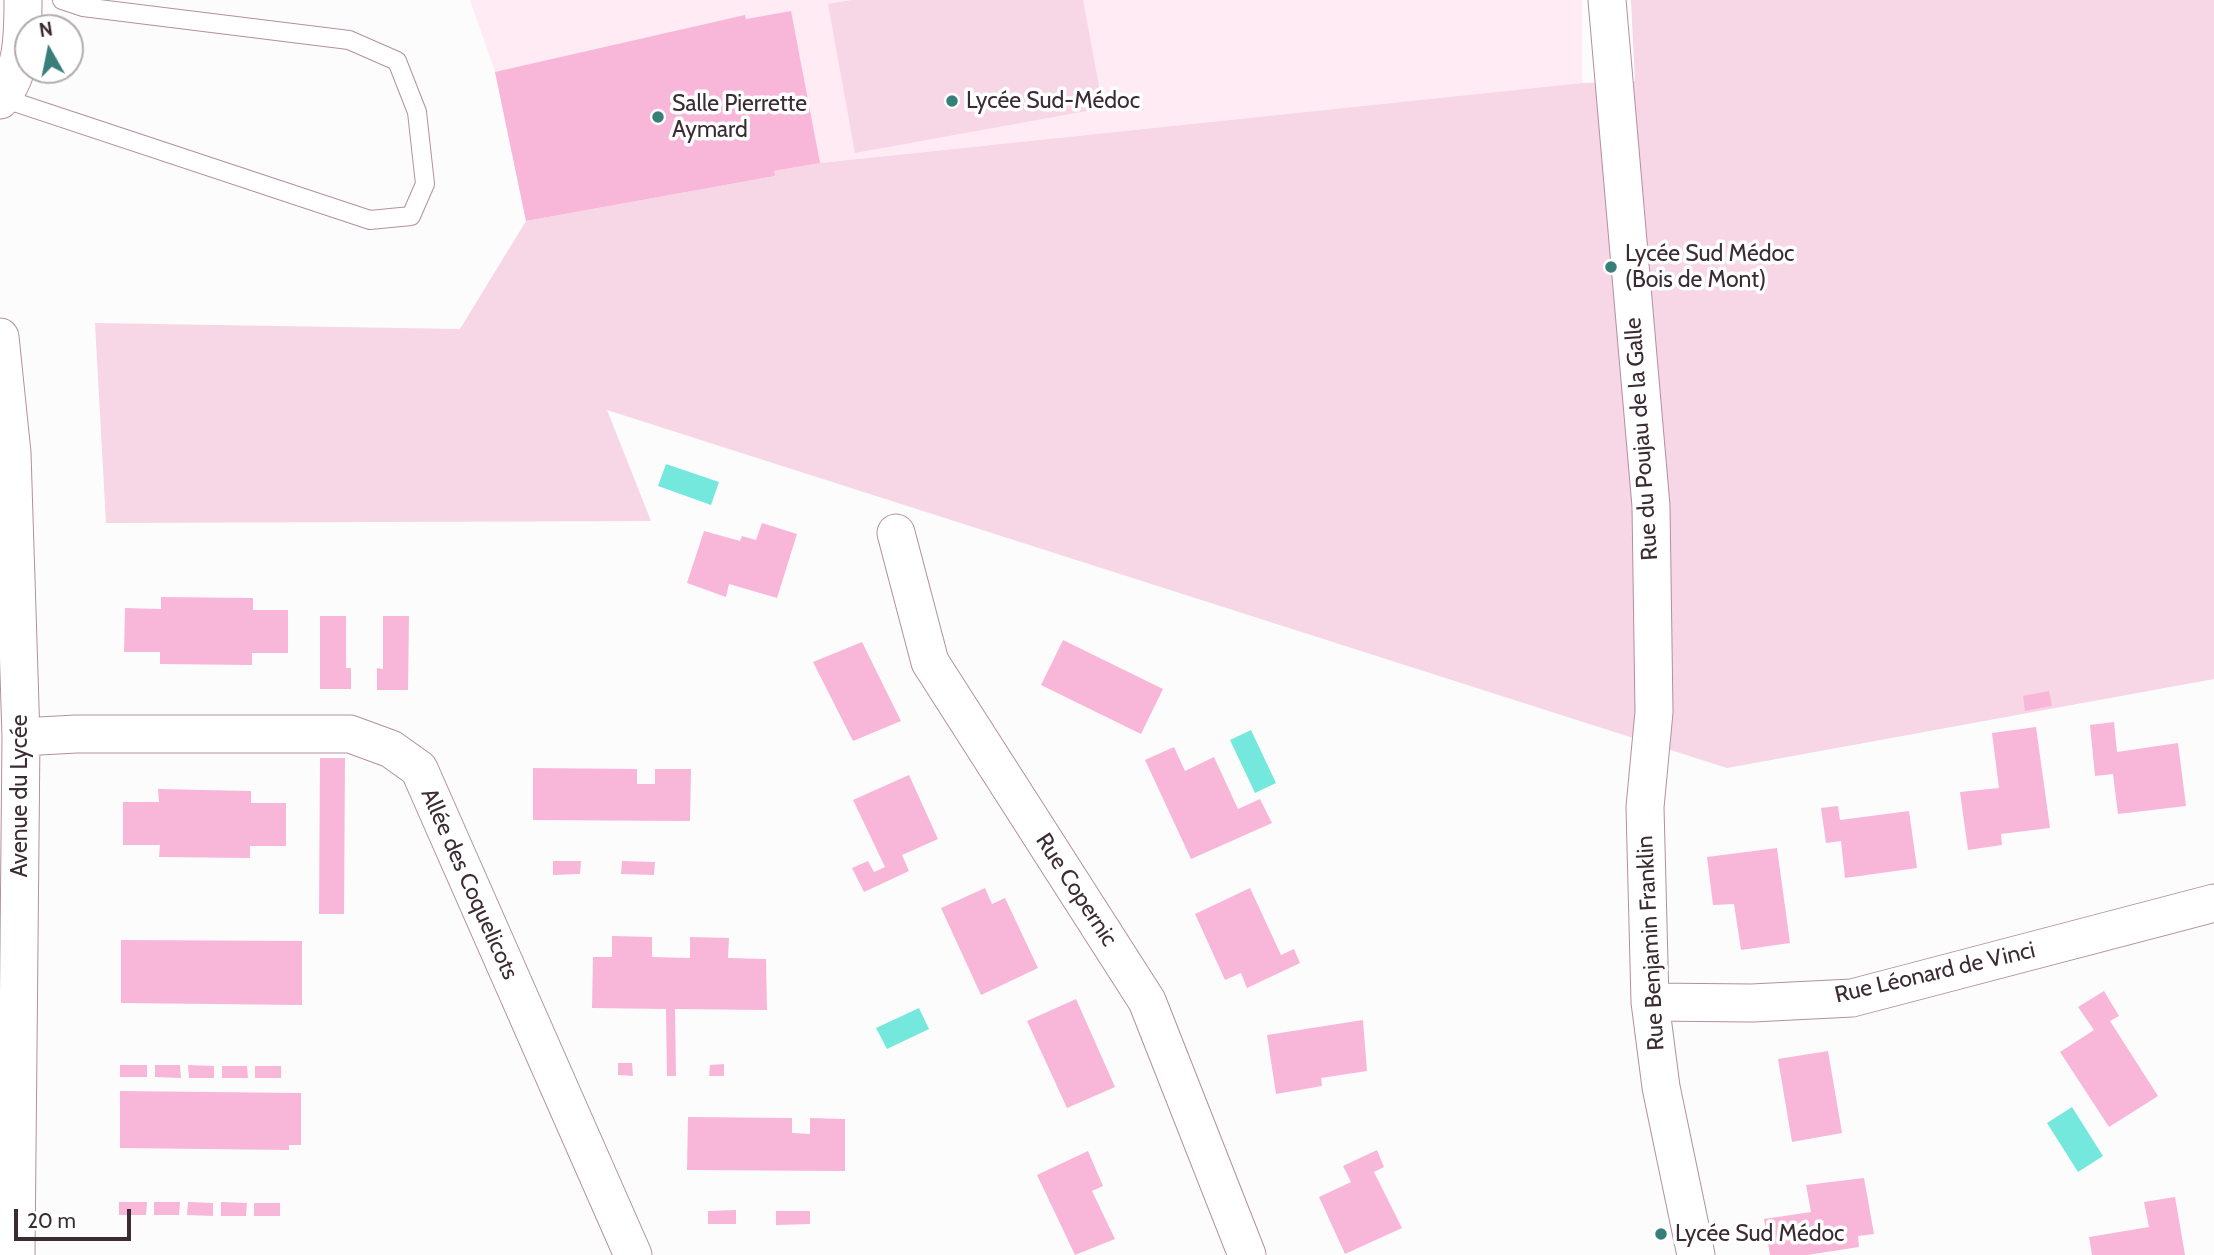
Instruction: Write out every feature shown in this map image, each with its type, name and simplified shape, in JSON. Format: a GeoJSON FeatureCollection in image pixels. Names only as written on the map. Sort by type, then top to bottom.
{"type":"FeatureCollection","features":[{"type":"Feature","properties":{"kind":"street"},"geometry":{"type":"LineString","coordinates":[[1,99],[15,73],[22,48],[23,0]]}},
{"type":"Feature","properties":{"kind":"street","name":"Rue du Poujau de la Galle"},"geometry":{"type":"LineString","coordinates":[[1607,0],[1651,506],[1654,712]]}},
{"type":"Feature","properties":{"kind":"street","name":"Avenue du Lycée"},"geometry":{"type":"LineString","coordinates":[[0,337],[12,453],[22,737],[16,1255]]}},
{"type":"Feature","properties":{"kind":"street","name":"Rue Copernic"},"geometry":{"type":"LineString","coordinates":[[896,533],[930,662],[1147,1001],[1247,1255]]}},
{"type":"Feature","properties":{"kind":"street","name":"Rue Benjamin Franklin"},"geometry":{"type":"LineString","coordinates":[[1654,712],[1645,807],[1650,1002],[1661,1087],[1696,1255]]}},
{"type":"Feature","properties":{"kind":"street","name":"Allée des Coquelicots"},"geometry":{"type":"LineString","coordinates":[[22,737],[76,734],[351,734],[391,749],[419,769],[633,1255]]}},
{"type":"Feature","properties":{"kind":"street","name":"Rue Léonard de Vinci"},"geometry":{"type":"LineString","coordinates":[[1650,1002],[1752,1003],[1852,998],[2214,903]]}},
{"type":"Feature","properties":{"kind":"lane"},"geometry":{"type":"LineString","coordinates":[[1,99],[370,220],[411,216],[425,184],[417,112],[397,61],[349,40],[83,7],[62,0]]}},
{"type":"Feature","properties":{"kind":"shaded area","name":"Lycée Sud-Médoc"},"geometry":{"type":"Polygon","coordinates":[[[470,0],[1582,0],[1582,83],[820,163],[775,171],[775,176],[526,221],[495,72],[470,0]]]}},
{"type":"Feature","properties":{"kind":"shaded area"},"geometry":{"type":"Polygon","coordinates":[[[852,0],[1083,0],[1103,108],[855,153],[828,4],[852,0]]]}},
{"type":"Feature","properties":{"kind":"shaded area"},"geometry":{"type":"Polygon","coordinates":[[[1631,0],[2214,0],[2214,679],[1727,768],[607,410],[651,521],[106,523],[95,323],[460,329],[526,221],[775,176],[774,171],[820,163],[1582,83],[1635,81],[1631,0]]]}},
{"type":"Feature","properties":{"kind":"water"},"geometry":{"type":"Polygon","coordinates":[[[666,464],[719,482],[711,505],[658,486],[666,464]]]}},
{"type":"Feature","properties":{"kind":"water"},"geometry":{"type":"Polygon","coordinates":[[[1251,730],[1276,783],[1255,793],[1230,740],[1251,730]]]}},
{"type":"Feature","properties":{"kind":"water"},"geometry":{"type":"Polygon","coordinates":[[[919,1008],[929,1029],[887,1049],[876,1028],[919,1008]]]}},
{"type":"Feature","properties":{"kind":"water"},"geometry":{"type":"Polygon","coordinates":[[[2072,1107],[2103,1156],[2078,1172],[2047,1123],[2072,1107]]]}},
{"type":"Feature","properties":{"kind":"building","name":"Salle Pierrette Aymard"},"geometry":{"type":"Polygon","coordinates":[[[791,11],[820,163],[774,171],[775,176],[526,221],[495,72],[745,15],[746,19],[791,11]]]}},
{"type":"Feature","properties":{"kind":"building"},"geometry":{"type":"Polygon","coordinates":[[[762,523],[797,534],[777,598],[729,584],[726,597],[687,583],[704,531],[740,541],[742,536],[756,540],[762,523]]]}},
{"type":"Feature","properties":{"kind":"building"},"geometry":{"type":"Polygon","coordinates":[[[161,597],[253,598],[253,610],[288,610],[288,653],[252,653],[252,665],[160,664],[160,652],[124,652],[125,608],[161,609],[161,597]]]}},
{"type":"Feature","properties":{"kind":"building"},"geometry":{"type":"Polygon","coordinates":[[[320,616],[346,616],[346,668],[351,668],[351,689],[320,689],[320,616]]]}},
{"type":"Feature","properties":{"kind":"building"},"geometry":{"type":"Polygon","coordinates":[[[383,616],[409,616],[408,690],[377,690],[377,668],[383,669],[383,616]]]}},
{"type":"Feature","properties":{"kind":"building"},"geometry":{"type":"Polygon","coordinates":[[[1063,640],[1163,689],[1141,734],[1041,685],[1063,640]]]}},
{"type":"Feature","properties":{"kind":"building"},"geometry":{"type":"Polygon","coordinates":[[[862,642],[901,721],[853,741],[813,662],[862,642]]]}},
{"type":"Feature","properties":{"kind":"building"},"geometry":{"type":"Polygon","coordinates":[[[2049,691],[2052,706],[2025,711],[2023,696],[2049,691]]]}},
{"type":"Feature","properties":{"kind":"building"},"geometry":{"type":"Polygon","coordinates":[[[2114,722],[2117,752],[2178,743],[2186,806],[2118,814],[2113,774],[2095,776],[2090,725],[2114,722]]]}},
{"type":"Feature","properties":{"kind":"building"},"geometry":{"type":"Polygon","coordinates":[[[2036,727],[2050,828],[2001,834],[2002,845],[1968,850],[1960,792],[1999,788],[1992,733],[2036,727]]]}},
{"type":"Feature","properties":{"kind":"building"},"geometry":{"type":"Polygon","coordinates":[[[1174,747],[1185,771],[1214,757],[1238,809],[1260,799],[1272,823],[1191,859],[1145,760],[1174,747]]]}},
{"type":"Feature","properties":{"kind":"building"},"geometry":{"type":"Polygon","coordinates":[[[320,758],[345,758],[344,914],[319,914],[320,758]]]}},
{"type":"Feature","properties":{"kind":"building"},"geometry":{"type":"Polygon","coordinates":[[[533,768],[637,769],[637,784],[655,784],[655,769],[691,769],[690,821],[533,820],[533,768]]]}},
{"type":"Feature","properties":{"kind":"building"},"geometry":{"type":"Polygon","coordinates":[[[909,775],[938,839],[902,855],[909,871],[864,892],[852,868],[868,861],[874,872],[885,867],[853,800],[909,775]]]}},
{"type":"Feature","properties":{"kind":"building"},"geometry":{"type":"Polygon","coordinates":[[[158,789],[251,791],[251,803],[286,803],[286,846],[250,846],[250,858],[159,857],[160,845],[123,845],[123,802],[159,802],[158,789]]]}},
{"type":"Feature","properties":{"kind":"building"},"geometry":{"type":"Polygon","coordinates":[[[1838,806],[1840,820],[1909,811],[1917,868],[1845,878],[1841,841],[1826,843],[1821,808],[1838,806]]]}},
{"type":"Feature","properties":{"kind":"building"},"geometry":{"type":"Polygon","coordinates":[[[1777,848],[1790,943],[1741,950],[1734,904],[1713,905],[1707,857],[1777,848]]]}},
{"type":"Feature","properties":{"kind":"building"},"geometry":{"type":"Polygon","coordinates":[[[553,861],[581,861],[580,874],[553,875],[553,861]]]}},
{"type":"Feature","properties":{"kind":"building"},"geometry":{"type":"Polygon","coordinates":[[[622,861],[655,862],[654,875],[621,874],[622,861]]]}},
{"type":"Feature","properties":{"kind":"building"},"geometry":{"type":"Polygon","coordinates":[[[985,888],[992,904],[1005,898],[1038,968],[981,995],[941,908],[985,888]]]}},
{"type":"Feature","properties":{"kind":"building"},"geometry":{"type":"Polygon","coordinates":[[[1250,888],[1281,955],[1294,949],[1300,963],[1247,988],[1241,973],[1225,980],[1195,914],[1250,888]]]}},
{"type":"Feature","properties":{"kind":"building"},"geometry":{"type":"Polygon","coordinates":[[[612,936],[652,937],[652,957],[690,958],[690,937],[729,938],[728,958],[766,959],[767,1010],[675,1009],[676,1076],[667,1076],[666,1009],[592,1008],[593,957],[612,957],[612,936]]]}},
{"type":"Feature","properties":{"kind":"building"},"geometry":{"type":"Polygon","coordinates":[[[121,940],[302,941],[302,1005],[121,1003],[121,940]]]}},
{"type":"Feature","properties":{"kind":"building"},"geometry":{"type":"Polygon","coordinates":[[[2104,991],[2119,1016],[2110,1021],[2158,1096],[2109,1127],[2060,1052],[2094,1030],[2078,1007],[2104,991]]]}},
{"type":"Feature","properties":{"kind":"building"},"geometry":{"type":"Polygon","coordinates":[[[1076,999],[1115,1087],[1067,1108],[1027,1021],[1076,999]]]}},
{"type":"Feature","properties":{"kind":"building"},"geometry":{"type":"Polygon","coordinates":[[[1363,1020],[1367,1071],[1321,1078],[1322,1086],[1276,1094],[1267,1035],[1363,1020]]]}},
{"type":"Feature","properties":{"kind":"building"},"geometry":{"type":"Polygon","coordinates":[[[1828,1051],[1842,1133],[1792,1142],[1778,1059],[1828,1051]]]}},
{"type":"Feature","properties":{"kind":"building"},"geometry":{"type":"Polygon","coordinates":[[[618,1063],[632,1063],[633,1076],[618,1075],[618,1063]]]}},
{"type":"Feature","properties":{"kind":"building"},"geometry":{"type":"Polygon","coordinates":[[[724,1064],[724,1076],[709,1076],[710,1065],[724,1064]]]}},
{"type":"Feature","properties":{"kind":"building"},"geometry":{"type":"Polygon","coordinates":[[[120,1065],[147,1065],[147,1077],[120,1077],[120,1065]]]}},
{"type":"Feature","properties":{"kind":"building"},"geometry":{"type":"Polygon","coordinates":[[[155,1065],[180,1065],[181,1078],[155,1077],[155,1065]]]}},
{"type":"Feature","properties":{"kind":"building"},"geometry":{"type":"Polygon","coordinates":[[[188,1065],[214,1066],[214,1078],[189,1078],[188,1065]]]}},
{"type":"Feature","properties":{"kind":"building"},"geometry":{"type":"Polygon","coordinates":[[[222,1066],[247,1066],[248,1078],[222,1078],[222,1066]]]}},
{"type":"Feature","properties":{"kind":"building"},"geometry":{"type":"Polygon","coordinates":[[[255,1066],[281,1066],[281,1078],[255,1078],[255,1066]]]}},
{"type":"Feature","properties":{"kind":"building"},"geometry":{"type":"Polygon","coordinates":[[[120,1091],[301,1093],[301,1145],[289,1145],[289,1150],[120,1148],[120,1091]]]}},
{"type":"Feature","properties":{"kind":"building"},"geometry":{"type":"Polygon","coordinates":[[[688,1117],[792,1118],[792,1133],[810,1134],[810,1118],[845,1119],[845,1171],[687,1170],[688,1117]]]}},
{"type":"Feature","properties":{"kind":"building"},"geometry":{"type":"Polygon","coordinates":[[[1377,1150],[1384,1167],[1374,1172],[1402,1228],[1345,1254],[1319,1197],[1351,1182],[1343,1166],[1377,1150]]]}},
{"type":"Feature","properties":{"kind":"building"},"geometry":{"type":"Polygon","coordinates":[[[1088,1151],[1103,1186],[1092,1191],[1115,1239],[1075,1255],[1037,1175],[1088,1151]]]}},
{"type":"Feature","properties":{"kind":"building"},"geometry":{"type":"Polygon","coordinates":[[[1864,1178],[1874,1234],[1858,1236],[1859,1247],[1807,1255],[1770,1255],[1764,1219],[1811,1212],[1806,1185],[1864,1178]]]}},
{"type":"Feature","properties":{"kind":"building"},"geometry":{"type":"Polygon","coordinates":[[[2175,1197],[2185,1255],[2092,1255],[2089,1237],[2149,1227],[2144,1202],[2175,1197]]]}},
{"type":"Feature","properties":{"kind":"building"},"geometry":{"type":"Polygon","coordinates":[[[119,1202],[147,1202],[146,1215],[119,1215],[119,1202]]]}},
{"type":"Feature","properties":{"kind":"building"},"geometry":{"type":"Polygon","coordinates":[[[154,1202],[180,1202],[179,1215],[154,1215],[154,1202]]]}},
{"type":"Feature","properties":{"kind":"building"},"geometry":{"type":"Polygon","coordinates":[[[188,1202],[213,1203],[213,1216],[187,1215],[188,1202]]]}},
{"type":"Feature","properties":{"kind":"building"},"geometry":{"type":"Polygon","coordinates":[[[221,1202],[247,1203],[246,1216],[221,1216],[221,1202]]]}},
{"type":"Feature","properties":{"kind":"building"},"geometry":{"type":"Polygon","coordinates":[[[254,1203],[280,1203],[280,1216],[254,1216],[254,1203]]]}},
{"type":"Feature","properties":{"kind":"building"},"geometry":{"type":"Polygon","coordinates":[[[736,1210],[736,1224],[708,1224],[708,1211],[736,1210]]]}},
{"type":"Feature","properties":{"kind":"building"},"geometry":{"type":"Polygon","coordinates":[[[776,1211],[810,1211],[810,1224],[776,1225],[776,1211]]]}},
{"type":"Feature","properties":{"kind":"place","name":"Lycée Sud-Médoc"},"geometry":{"type":"Point","coordinates":[952,101]}},
{"type":"Feature","properties":{"kind":"place","name":"Salle Pierrette Aymard"},"geometry":{"type":"Point","coordinates":[658,117]}},
{"type":"Feature","properties":{"kind":"place","name":"Lycée Sud Médoc (Bois de Mont)"},"geometry":{"type":"Point","coordinates":[1611,267]}},
{"type":"Feature","properties":{"kind":"place","name":"Lycée Sud Médoc"},"geometry":{"type":"Point","coordinates":[1661,1234]}}]}
